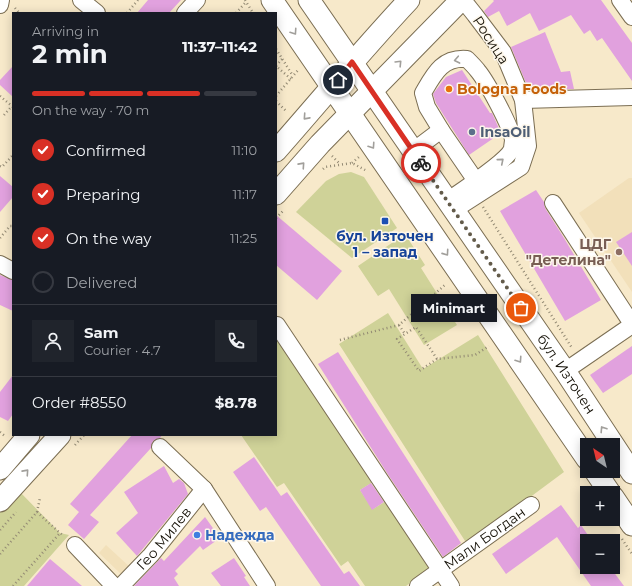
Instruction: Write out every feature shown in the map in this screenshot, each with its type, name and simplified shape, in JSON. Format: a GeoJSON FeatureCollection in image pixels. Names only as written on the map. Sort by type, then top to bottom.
{"type":"FeatureCollection","features":[{"type":"Feature","properties":{"kind":"main road"},"geometry":{"type":"LineString","coordinates":[[272,0],[580,449]]}},
{"type":"Feature","properties":{"kind":"main road","name":"бул. Източен"},"geometry":{"type":"LineString","coordinates":[[309,0],[450,205],[573,365],[632,473]]}},
{"type":"Feature","properties":{"kind":"main road"},"geometry":{"type":"LineString","coordinates":[[277,150],[332,88],[352,62],[409,0]]}},
{"type":"Feature","properties":{"kind":"main road"},"geometry":{"type":"LineString","coordinates":[[277,193],[320,144],[373,92],[462,0]]}},
{"type":"Feature","properties":{"kind":"main road"},"geometry":{"type":"LineString","coordinates":[[0,469],[28,436]]}},
{"type":"Feature","properties":{"kind":"main road"},"geometry":{"type":"LineString","coordinates":[[0,502],[59,436]]}},
{"type":"Feature","properties":{"kind":"main road"},"geometry":{"type":"LineString","coordinates":[[620,507],[632,525]]}},
{"type":"Feature","properties":{"kind":"street"},"geometry":{"type":"LineString","coordinates":[[0,5],[1,0]]}},
{"type":"Feature","properties":{"kind":"street"},"geometry":{"type":"LineString","coordinates":[[81,0],[96,12]]}},
{"type":"Feature","properties":{"kind":"street"},"geometry":{"type":"LineString","coordinates":[[186,12],[197,0]]}},
{"type":"Feature","properties":{"kind":"street","name":"Росица"},"geometry":{"type":"LineString","coordinates":[[450,205],[476,188],[521,167],[528,146],[523,100],[503,52],[462,0]]}},
{"type":"Feature","properties":{"kind":"street"},"geometry":{"type":"LineString","coordinates":[[620,0],[632,17]]}},
{"type":"Feature","properties":{"kind":"street"},"geometry":{"type":"LineString","coordinates":[[457,58],[467,59],[478,71],[508,123],[513,140],[511,150],[505,158],[476,188],[427,107],[423,93],[434,74],[444,64],[457,58]]}},
{"type":"Feature","properties":{"kind":"street"},"geometry":{"type":"LineString","coordinates":[[523,100],[632,97]]}},
{"type":"Feature","properties":{"kind":"street"},"geometry":{"type":"LineString","coordinates":[[413,151],[441,130]]}},
{"type":"Feature","properties":{"kind":"street"},"geometry":{"type":"LineString","coordinates":[[553,203],[632,325],[573,365]]}},
{"type":"Feature","properties":{"kind":"street"},"geometry":{"type":"LineString","coordinates":[[0,264],[12,270]]}},
{"type":"Feature","properties":{"kind":"street"},"geometry":{"type":"LineString","coordinates":[[277,325],[452,586]]}},
{"type":"Feature","properties":{"kind":"street"},"geometry":{"type":"LineString","coordinates":[[160,447],[204,489],[267,586]]}},
{"type":"Feature","properties":{"kind":"street","name":"Гео Милев"},"geometry":{"type":"LineString","coordinates":[[121,586],[151,555],[204,489]]}},
{"type":"Feature","properties":{"kind":"street","name":"Мали Богдан"},"geometry":{"type":"LineString","coordinates":[[418,586],[531,505]]}},
{"type":"Feature","properties":{"kind":"street"},"geometry":{"type":"LineString","coordinates":[[75,545],[114,586]]}},
{"type":"Feature","properties":{"kind":"path"},"geometry":{"type":"LineString","coordinates":[[128,12],[138,0]]}},
{"type":"Feature","properties":{"kind":"path"},"geometry":{"type":"LineString","coordinates":[[237,12],[246,1],[252,12]]}},
{"type":"Feature","properties":{"kind":"path"},"geometry":{"type":"LineString","coordinates":[[277,51],[293,76],[277,95]]}},
{"type":"Feature","properties":{"kind":"path"},"geometry":{"type":"LineString","coordinates":[[277,65],[282,59]]}},
{"type":"Feature","properties":{"kind":"path"},"geometry":{"type":"LineString","coordinates":[[277,67],[291,79]]}},
{"type":"Feature","properties":{"kind":"path"},"geometry":{"type":"LineString","coordinates":[[0,96],[12,107],[4,115]]}},
{"type":"Feature","properties":{"kind":"path"},"geometry":{"type":"LineString","coordinates":[[277,102],[288,112]]}},
{"type":"Feature","properties":{"kind":"path"},"geometry":{"type":"LineString","coordinates":[[0,166],[2,167],[12,156]]}},
{"type":"Feature","properties":{"kind":"path"},"geometry":{"type":"LineString","coordinates":[[340,164],[352,163]]}},
{"type":"Feature","properties":{"kind":"path"},"geometry":{"type":"LineString","coordinates":[[476,188],[573,365]]}},
{"type":"Feature","properties":{"kind":"path"},"geometry":{"type":"LineString","coordinates":[[0,238],[10,226],[12,226]]}},
{"type":"Feature","properties":{"kind":"path"},"geometry":{"type":"LineString","coordinates":[[340,340],[399,325],[448,282]]}},
{"type":"Feature","properties":{"kind":"path"},"geometry":{"type":"LineString","coordinates":[[399,325],[405,334]]}},
{"type":"Feature","properties":{"kind":"path"},"geometry":{"type":"LineString","coordinates":[[436,359],[416,327],[397,339],[419,371],[436,359],[475,355],[491,345]]}},
{"type":"Feature","properties":{"kind":"path"},"geometry":{"type":"LineString","coordinates":[[0,554],[37,512],[40,498]]}},
{"type":"Feature","properties":{"kind":"path"},"geometry":{"type":"LineString","coordinates":[[37,512],[75,545]]}},
{"type":"Feature","properties":{"kind":"path"},"geometry":{"type":"LineString","coordinates":[[14,586],[60,533]]}},
{"type":"Feature","properties":{"kind":"shaded area","name":"ЦДГ \"Детелина\""},"geometry":{"type":"Polygon","coordinates":[[[629,178],[632,178],[632,292],[579,213],[629,178]]]}},
{"type":"Feature","properties":{"kind":"shaded area"},"geometry":{"type":"Polygon","coordinates":[[[106,545],[131,568],[123,576],[99,553],[106,545]]]}},
{"type":"Feature","properties":{"kind":"green space"},"geometry":{"type":"Polygon","coordinates":[[[351,172],[364,177],[397,228],[352,258],[296,212],[326,181],[339,174],[351,172]]]}},
{"type":"Feature","properties":{"kind":"green space"},"geometry":{"type":"Polygon","coordinates":[[[405,234],[425,265],[421,268],[457,325],[424,345],[389,289],[378,296],[358,266],[405,234]]]}},
{"type":"Feature","properties":{"kind":"green space"},"geometry":{"type":"Polygon","coordinates":[[[388,313],[423,369],[478,335],[564,472],[467,544],[339,344],[388,313]]]}},
{"type":"Feature","properties":{"kind":"green space"},"geometry":{"type":"Polygon","coordinates":[[[277,335],[373,482],[360,490],[373,509],[386,501],[431,568],[406,586],[365,586],[348,561],[341,566],[284,483],[277,487],[242,436],[277,436],[277,335]]]}},
{"type":"Feature","properties":{"kind":"green space"},"geometry":{"type":"Polygon","coordinates":[[[19,491],[60,533],[69,535],[24,586],[0,586],[0,512],[19,491]]]}},
{"type":"Feature","properties":{"kind":"building"},"geometry":{"type":"Polygon","coordinates":[[[148,0],[181,0],[170,12],[138,12],[148,0]]]}},
{"type":"Feature","properties":{"kind":"building"},"geometry":{"type":"Polygon","coordinates":[[[493,0],[601,0],[632,43],[632,81],[602,38],[597,41],[590,30],[584,34],[571,15],[539,31],[530,13],[507,26],[499,11],[488,17],[484,11],[494,1],[493,0]]]}},
{"type":"Feature","properties":{"kind":"building"},"geometry":{"type":"Polygon","coordinates":[[[545,32],[561,72],[570,71],[574,89],[529,90],[511,47],[545,32]]]}},
{"type":"Feature","properties":{"kind":"building"},"geometry":{"type":"Polygon","coordinates":[[[12,67],[12,96],[0,85],[0,80],[12,67]]]}},
{"type":"Feature","properties":{"kind":"building"},"geometry":{"type":"Polygon","coordinates":[[[462,70],[490,113],[492,113],[501,133],[469,155],[436,103],[433,94],[446,77],[462,70]]]}},
{"type":"Feature","properties":{"kind":"building"},"geometry":{"type":"Polygon","coordinates":[[[0,176],[12,186],[12,198],[0,212],[0,176]]]}},
{"type":"Feature","properties":{"kind":"building"},"geometry":{"type":"Polygon","coordinates":[[[536,190],[544,202],[545,208],[601,300],[565,321],[500,211],[536,190]]]}},
{"type":"Feature","properties":{"kind":"building"},"geometry":{"type":"Polygon","coordinates":[[[277,216],[342,271],[317,300],[277,266],[277,216]]]}},
{"type":"Feature","properties":{"kind":"building"},"geometry":{"type":"Polygon","coordinates":[[[632,232],[632,266],[616,242],[632,232]]]}},
{"type":"Feature","properties":{"kind":"building"},"geometry":{"type":"Polygon","coordinates":[[[0,275],[12,280],[12,311],[0,305],[0,275]]]}},
{"type":"Feature","properties":{"kind":"building"},"geometry":{"type":"Polygon","coordinates":[[[632,346],[632,374],[603,393],[590,375],[632,346]]]}},
{"type":"Feature","properties":{"kind":"building"},"geometry":{"type":"Polygon","coordinates":[[[338,352],[461,543],[443,557],[387,473],[318,364],[338,352]]]}},
{"type":"Feature","properties":{"kind":"building"},"geometry":{"type":"Polygon","coordinates":[[[12,376],[12,415],[8,421],[0,417],[0,392],[12,376]]]}},
{"type":"Feature","properties":{"kind":"building"},"geometry":{"type":"Polygon","coordinates":[[[131,436],[161,436],[153,441],[151,448],[90,515],[99,522],[84,539],[68,525],[79,512],[70,504],[131,436]]]}},
{"type":"Feature","properties":{"kind":"building"},"geometry":{"type":"Polygon","coordinates":[[[254,457],[281,496],[287,492],[344,574],[349,571],[360,586],[321,586],[266,507],[260,511],[233,472],[254,457]]]}},
{"type":"Feature","properties":{"kind":"building"},"geometry":{"type":"Polygon","coordinates":[[[164,466],[173,483],[179,479],[184,483],[188,494],[137,556],[116,533],[138,513],[124,492],[164,466]]]}},
{"type":"Feature","properties":{"kind":"building"},"geometry":{"type":"Polygon","coordinates":[[[371,483],[384,502],[372,510],[360,490],[371,483]]]}},
{"type":"Feature","properties":{"kind":"building"},"geometry":{"type":"Polygon","coordinates":[[[561,505],[578,528],[582,526],[587,534],[580,534],[580,570],[557,537],[506,574],[492,554],[561,505]]]}},
{"type":"Feature","properties":{"kind":"building"},"geometry":{"type":"Polygon","coordinates":[[[205,517],[220,538],[203,550],[200,546],[175,571],[178,574],[174,578],[179,586],[134,586],[161,558],[164,561],[205,517]]]}},
{"type":"Feature","properties":{"kind":"building"},"geometry":{"type":"Polygon","coordinates":[[[234,558],[246,576],[244,577],[250,586],[221,586],[211,573],[234,558]]]}},
{"type":"Feature","properties":{"kind":"building"},"geometry":{"type":"Polygon","coordinates":[[[50,559],[82,586],[27,586],[50,559]]]}},
{"type":"Feature","properties":{"kind":"building"},"geometry":{"type":"Polygon","coordinates":[[[583,574],[615,574],[624,586],[591,586],[583,574]]]}},
{"type":"Feature","properties":{"kind":"way so far"},"geometry":{"type":"LineString","coordinates":[[421,163],[521,308]]}},
{"type":"Feature","properties":{"kind":"place","name":"Bologna Foods"},"geometry":{"type":"Point","coordinates":[449,89]}},
{"type":"Feature","properties":{"kind":"place","name":"InsaOil"},"geometry":{"type":"Point","coordinates":[472,132]}},
{"type":"Feature","properties":{"kind":"place","name":"бул. Източен 1 – запад"},"geometry":{"type":"Point","coordinates":[385,221]}},
{"type":"Feature","properties":{"kind":"place","name":"ЦДГ \"Детелина\""},"geometry":{"type":"Point","coordinates":[619,252]}},
{"type":"Feature","properties":{"kind":"place","name":"Minimart"},"geometry":{"type":"Point","coordinates":[521,308]}},
{"type":"Feature","properties":{"kind":"place","name":"Надежда"},"geometry":{"type":"Point","coordinates":[197,535]}},
{"type":"Feature","properties":{"kind":"route"},"geometry":{"type":"LineString","coordinates":[[338,80],[352,62],[421,163]]}}]}
